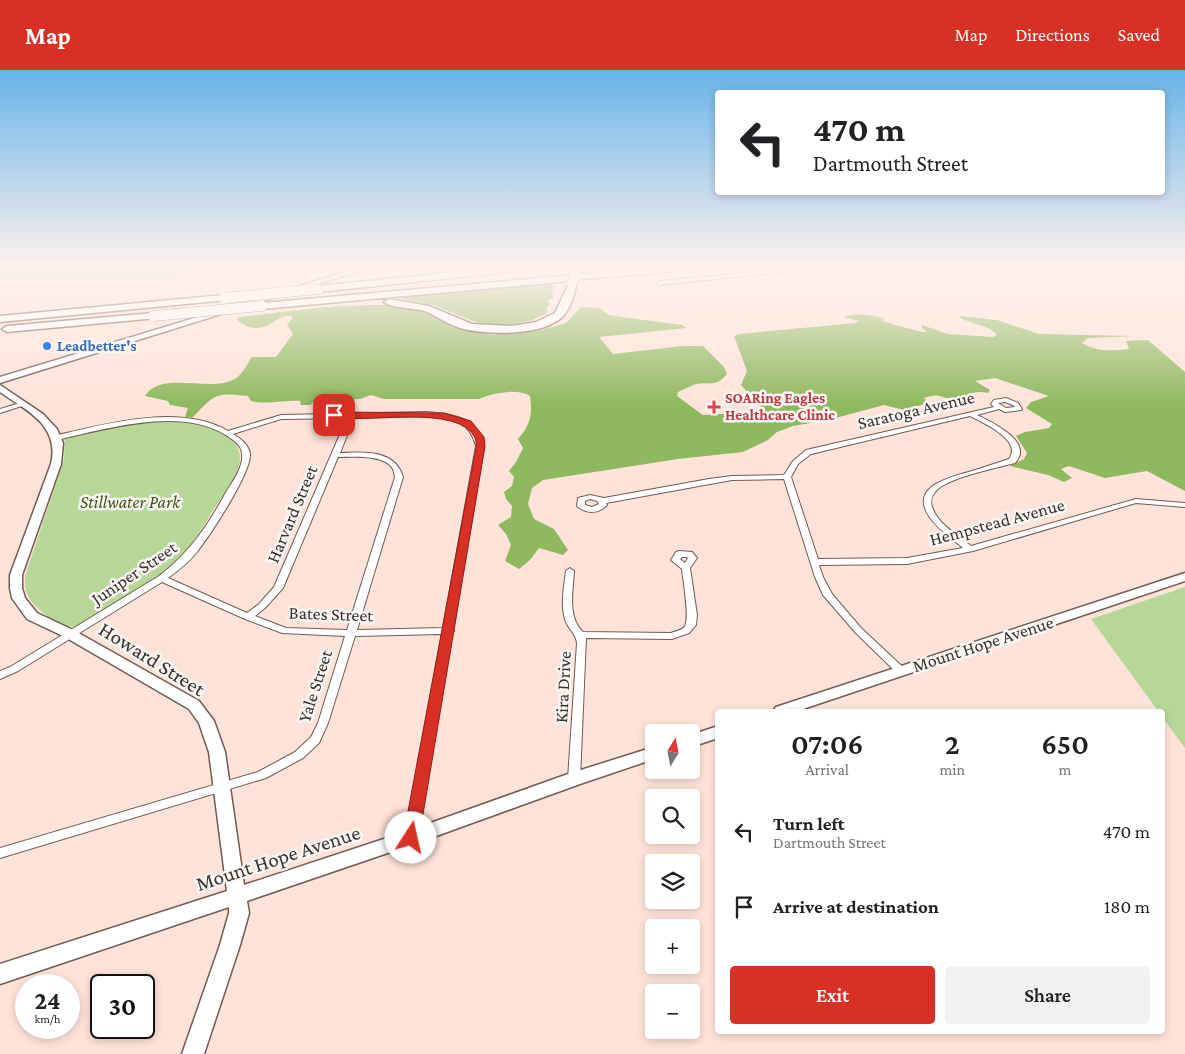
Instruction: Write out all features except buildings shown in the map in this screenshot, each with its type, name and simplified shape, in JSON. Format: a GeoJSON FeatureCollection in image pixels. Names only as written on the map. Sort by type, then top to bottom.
{"type":"FeatureCollection","features":[{"type":"Feature","properties":{"kind":"highway"},"geometry":{"type":"LineString","coordinates":[[0,319],[65,313]]}},
{"type":"Feature","properties":{"kind":"highway"},"geometry":{"type":"LineString","coordinates":[[0,330],[187,313]]}},
{"type":"Feature","properties":{"kind":"highway"},"geometry":{"type":"LineString","coordinates":[[436,313],[463,325],[486,329],[509,329],[541,323],[558,316],[561,313]]}},
{"type":"Feature","properties":{"kind":"street"},"geometry":{"type":"LineString","coordinates":[[0,380],[216,313]]}},
{"type":"Feature","properties":{"kind":"street"},"geometry":{"type":"LineString","coordinates":[[0,388],[36,412],[57,438]]}},
{"type":"Feature","properties":{"kind":"street"},"geometry":{"type":"LineString","coordinates":[[0,411],[23,404]]}},
{"type":"Feature","properties":{"kind":"street","name":"Saratoga Avenue"},"geometry":{"type":"LineString","coordinates":[[787,476],[799,458],[809,452],[997,408]]}},
{"type":"Feature","properties":{"kind":"street"},"geometry":{"type":"LineString","coordinates":[[970,548],[935,520],[927,506],[929,492],[945,480],[1012,461],[1018,449],[1016,444],[1006,435],[971,414]]}},
{"type":"Feature","properties":{"kind":"street","name":"Harvard Street"},"geometry":{"type":"LineString","coordinates":[[248,617],[262,606],[278,588],[352,415]]}},
{"type":"Feature","properties":{"kind":"street"},"geometry":{"type":"LineString","coordinates":[[228,433],[281,416],[444,416],[467,423],[479,437],[480,446],[449,630],[411,838]]}},
{"type":"Feature","properties":{"kind":"street","name":"Juniper Street"},"geometry":{"type":"LineString","coordinates":[[0,675],[14,669],[185,562],[202,542],[245,463],[245,448],[228,433],[213,426],[197,422],[154,420],[107,426],[57,438]]}},
{"type":"Feature","properties":{"kind":"street","name":"Howard Street"},"geometry":{"type":"LineString","coordinates":[[57,438],[56,464],[16,575],[16,588],[24,606],[32,616],[70,634],[194,705],[206,721],[212,736],[223,786],[239,913],[230,946],[193,1054]]}},
{"type":"Feature","properties":{"kind":"street","name":"Yale Street"},"geometry":{"type":"LineString","coordinates":[[0,853],[262,774],[299,756],[316,740],[323,723],[399,477],[399,471],[385,458],[364,455],[336,455]]}},
{"type":"Feature","properties":{"kind":"street"},"geometry":{"type":"LineString","coordinates":[[602,501],[709,481],[732,478],[787,476],[820,577],[828,595],[858,630],[902,672]]}},
{"type":"Feature","properties":{"kind":"street","name":"Hempstead Avenue"},"geometry":{"type":"LineString","coordinates":[[816,562],[907,561],[970,548],[1136,501],[1185,505]]}},
{"type":"Feature","properties":{"kind":"street"},"geometry":{"type":"LineString","coordinates":[[581,635],[672,636],[686,631],[691,626],[692,615],[686,568]]}},
{"type":"Feature","properties":{"kind":"street","name":"Kira Drive"},"geometry":{"type":"LineString","coordinates":[[570,571],[568,612],[576,632],[581,635],[574,779]]}},
{"type":"Feature","properties":{"kind":"street","name":"Mount Hope Avenue"},"geometry":{"type":"LineString","coordinates":[[788,709],[1185,577]]}},
{"type":"Feature","properties":{"kind":"street","name":"Bates Street"},"geometry":{"type":"LineString","coordinates":[[162,578],[248,617],[285,631],[351,633],[449,630]]}},
{"type":"Feature","properties":{"kind":"street"},"geometry":{"type":"LineString","coordinates":[[700,738],[715,733]]}},
{"type":"Feature","properties":{"kind":"street","name":"Mount Hope Avenue"},"geometry":{"type":"LineString","coordinates":[[0,974],[411,838],[574,779],[645,756]]}},
{"type":"Feature","properties":{"kind":"green space"},"geometry":{"type":"Polygon","coordinates":[[[274,313],[426,313],[454,328],[493,335],[538,331],[566,323],[575,313],[606,313],[609,315],[682,325],[687,328],[599,337],[613,354],[682,346],[703,346],[724,367],[727,374],[723,379],[715,383],[691,386],[678,392],[677,396],[703,415],[755,412],[761,407],[741,385],[747,371],[734,336],[739,334],[856,323],[859,321],[843,317],[859,314],[886,319],[880,320],[904,328],[927,332],[922,328],[922,325],[948,334],[993,337],[997,335],[989,329],[958,316],[997,320],[1039,334],[1134,336],[1088,338],[1082,343],[1099,349],[1117,350],[1129,349],[1126,341],[1148,340],[1185,372],[1185,491],[1147,471],[1105,478],[1069,466],[1061,469],[1072,478],[1064,482],[1048,475],[1010,466],[1024,459],[1027,453],[1016,436],[1025,432],[1049,428],[1052,424],[1026,408],[1031,402],[1049,396],[995,378],[975,381],[990,390],[988,393],[978,392],[952,398],[930,396],[924,398],[928,403],[904,410],[884,405],[828,420],[793,426],[777,432],[768,440],[743,452],[678,459],[543,480],[532,488],[528,504],[534,519],[554,529],[568,550],[563,555],[539,548],[530,560],[519,569],[505,561],[511,545],[506,534],[498,525],[511,517],[512,506],[506,499],[504,492],[512,486],[514,477],[509,471],[523,448],[518,439],[530,419],[530,396],[519,392],[505,392],[479,399],[384,399],[371,395],[360,399],[315,401],[310,405],[301,405],[300,401],[257,402],[251,401],[248,396],[229,394],[216,396],[211,399],[192,418],[185,417],[188,408],[170,405],[168,401],[145,396],[152,388],[162,384],[213,384],[225,383],[235,379],[252,357],[276,357],[293,334],[287,325],[293,317],[282,317],[263,327],[256,328],[247,326],[237,320],[239,317],[274,313]]]}},
{"type":"Feature","properties":{"kind":"green space"},"geometry":{"type":"Polygon","coordinates":[[[453,313],[547,313],[532,320],[510,325],[481,324],[453,313]]]}},
{"type":"Feature","properties":{"kind":"green space","name":"Stillwater Park"},"geometry":{"type":"Polygon","coordinates":[[[169,421],[213,429],[233,441],[238,449],[240,459],[234,478],[192,543],[165,572],[78,626],[64,625],[50,618],[28,596],[25,576],[64,459],[65,438],[88,430],[169,421]]]}},
{"type":"Feature","properties":{"kind":"green space"},"geometry":{"type":"Polygon","coordinates":[[[1185,587],[1185,748],[1165,721],[1165,709],[1157,709],[1091,619],[1185,587]]]}},
{"type":"Feature","properties":{"kind":"place","name":"Leadbetter's"},"geometry":{"type":"Point","coordinates":[47,346]}},
{"type":"Feature","properties":{"kind":"place","name":"SOARing Eagles Healthcare Clinic"},"geometry":{"type":"Point","coordinates":[714,407]}},
{"type":"Feature","properties":{"kind":"route"},"geometry":{"type":"LineString","coordinates":[[334,415],[426,414],[444,416],[467,423],[475,430],[479,437],[480,446],[449,630],[411,838]]}}]}
